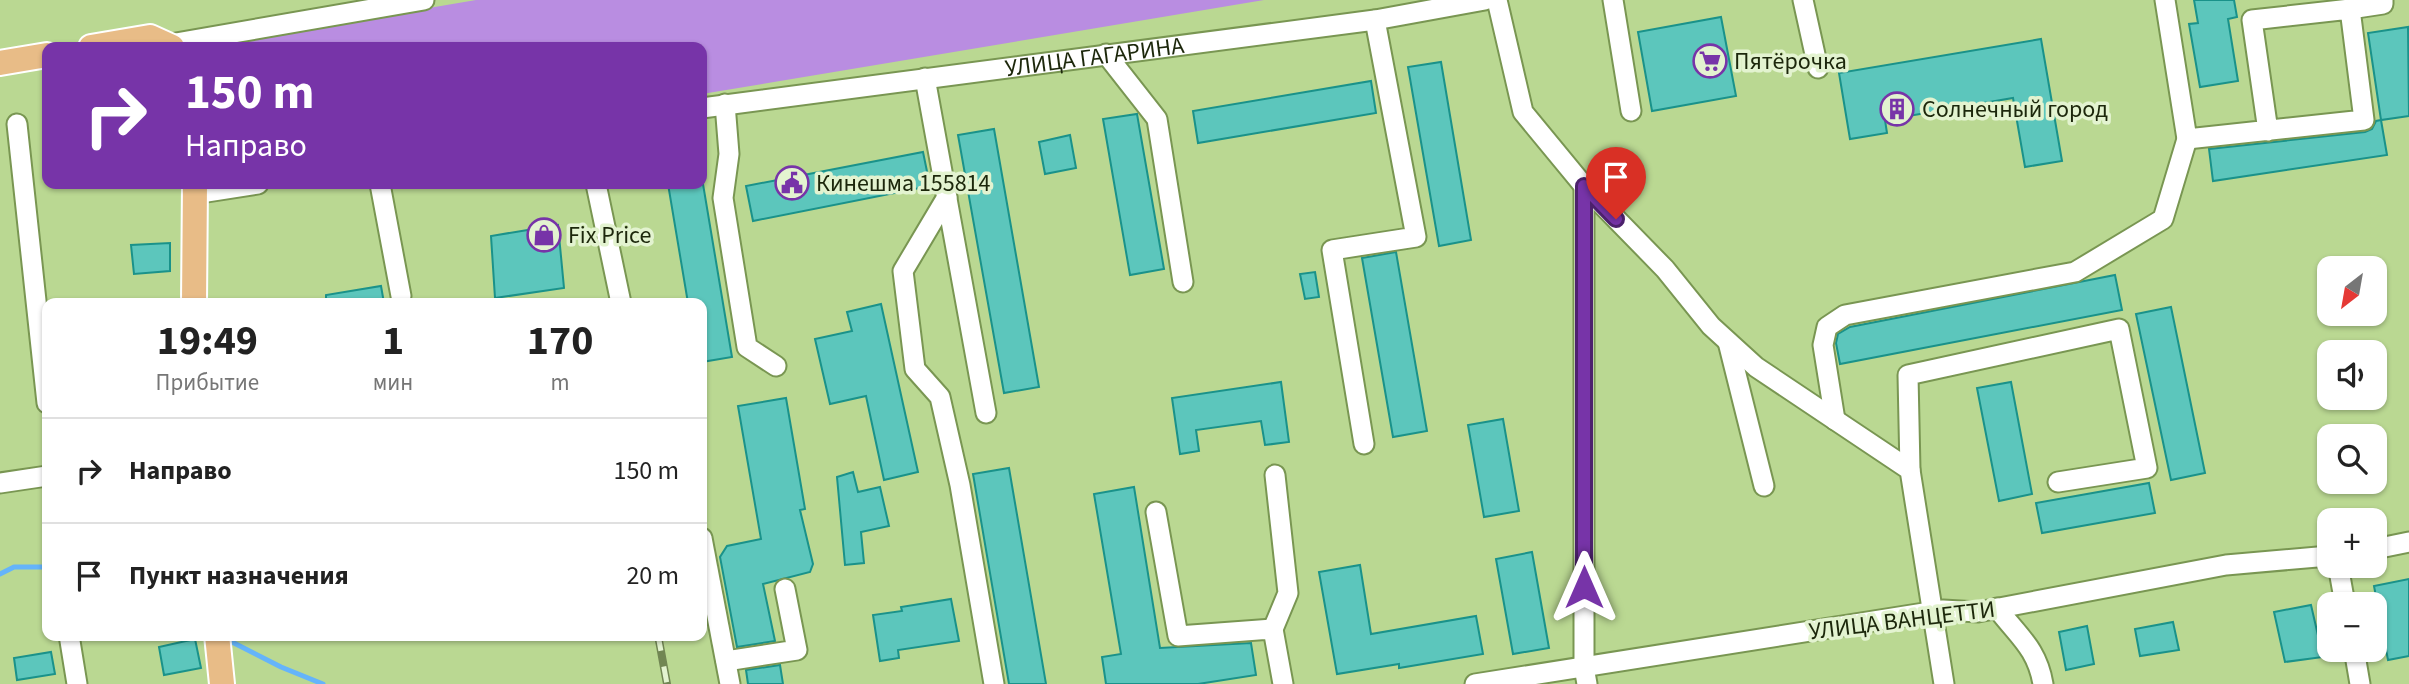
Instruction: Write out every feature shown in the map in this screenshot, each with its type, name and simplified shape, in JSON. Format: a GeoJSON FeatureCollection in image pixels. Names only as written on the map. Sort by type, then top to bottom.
{"type":"FeatureCollection","features":[{"type":"Feature","properties":{"kind":"main road"},"geometry":{"type":"LineString","coordinates":[[120,42],[150,37],[162,42]]}},
{"type":"Feature","properties":{"kind":"main road"},"geometry":{"type":"LineString","coordinates":[[0,63],[42,56]]}},
{"type":"Feature","properties":{"kind":"main road"},"geometry":{"type":"LineString","coordinates":[[194,298],[195,189]]}},
{"type":"Feature","properties":{"kind":"main road"},"geometry":{"type":"LineString","coordinates":[[218,641],[222,684]]}},
{"type":"Feature","properties":{"kind":"street"},"geometry":{"type":"LineString","coordinates":[[189,42],[349,6],[424,0]]}},
{"type":"Feature","properties":{"kind":"street","name":"УЛИЦА ГАГАРИНА"},"geometry":{"type":"LineString","coordinates":[[707,107],[1376,20],[1485,0]]}},
{"type":"Feature","properties":{"kind":"street"},"geometry":{"type":"LineString","coordinates":[[1497,0],[1523,112],[1584,186],[1665,269],[1712,326],[1756,367],[1910,470]]}},
{"type":"Feature","properties":{"kind":"street"},"geometry":{"type":"LineString","coordinates":[[1613,0],[1631,111]]}},
{"type":"Feature","properties":{"kind":"street"},"geometry":{"type":"LineString","coordinates":[[1802,0],[1818,68]]}},
{"type":"Feature","properties":{"kind":"street"},"geometry":{"type":"LineString","coordinates":[[1835,420],[1823,345],[1827,327],[1845,316],[2075,272],[2164,219],[2187,139],[2165,0]]}},
{"type":"Feature","properties":{"kind":"street"},"geometry":{"type":"LineString","coordinates":[[2267,131],[2252,20],[2383,4],[2383,0]]}},
{"type":"Feature","properties":{"kind":"street"},"geometry":{"type":"LineString","coordinates":[[2187,139],[2364,120],[2350,9]]}},
{"type":"Feature","properties":{"kind":"street"},"geometry":{"type":"LineString","coordinates":[[1364,444],[1332,250],[1416,237],[1376,20]]}},
{"type":"Feature","properties":{"kind":"street"},"geometry":{"type":"LineString","coordinates":[[1106,54],[1157,119],[1183,282]]}},
{"type":"Feature","properties":{"kind":"street"},"geometry":{"type":"LineString","coordinates":[[925,78],[986,413]]}},
{"type":"Feature","properties":{"kind":"street"},"geometry":{"type":"LineString","coordinates":[[725,104],[729,155],[723,198],[747,347],[776,366]]}},
{"type":"Feature","properties":{"kind":"street"},"geometry":{"type":"LineString","coordinates":[[17,124],[42,357]]}},
{"type":"Feature","properties":{"kind":"street"},"geometry":{"type":"LineString","coordinates":[[1584,186],[1586,676]]}},
{"type":"Feature","properties":{"kind":"street"},"geometry":{"type":"LineString","coordinates":[[381,189],[401,296]]}},
{"type":"Feature","properties":{"kind":"street"},"geometry":{"type":"LineString","coordinates":[[597,189],[620,298]]}},
{"type":"Feature","properties":{"kind":"street"},"geometry":{"type":"LineString","coordinates":[[947,197],[903,271],[915,369],[940,397],[960,485],[994,684]]}},
{"type":"Feature","properties":{"kind":"street"},"geometry":{"type":"LineString","coordinates":[[1944,684],[1910,470],[1908,375],[2119,330],[2147,468],[2058,482]]}},
{"type":"Feature","properties":{"kind":"street"},"geometry":{"type":"LineString","coordinates":[[1728,341],[1764,486]]}},
{"type":"Feature","properties":{"kind":"street"},"geometry":{"type":"LineString","coordinates":[[1275,475],[1288,593],[1273,629],[1283,684]]}},
{"type":"Feature","properties":{"kind":"street"},"geometry":{"type":"LineString","coordinates":[[0,483],[42,478]]}},
{"type":"Feature","properties":{"kind":"street"},"geometry":{"type":"LineString","coordinates":[[1156,512],[1178,636],[1273,629]]}},
{"type":"Feature","properties":{"kind":"street"},"geometry":{"type":"LineString","coordinates":[[2387,547],[2409,542]]}},
{"type":"Feature","properties":{"kind":"street","name":"УЛИЦА ВАНЦЕТТИ"},"geometry":{"type":"LineString","coordinates":[[1475,684],[1586,676],[1933,612],[1978,612],[2226,565],[2317,557]]}},
{"type":"Feature","properties":{"kind":"street"},"geometry":{"type":"LineString","coordinates":[[707,564],[730,684]]}},
{"type":"Feature","properties":{"kind":"street"},"geometry":{"type":"LineString","coordinates":[[726,661],[797,650],[785,589]]}},
{"type":"Feature","properties":{"kind":"street"},"geometry":{"type":"LineString","coordinates":[[1997,608],[2032,649],[2041,669],[2043,684]]}},
{"type":"Feature","properties":{"kind":"street"},"geometry":{"type":"LineString","coordinates":[[70,641],[77,684]]}},
{"type":"Feature","properties":{"kind":"street"},"geometry":{"type":"LineString","coordinates":[[2356,662],[2360,684]]}},
{"type":"Feature","properties":{"kind":"shaded area"},"geometry":{"type":"Polygon","coordinates":[[[476,0],[1264,0],[707,93],[707,42],[230,42],[476,0]]]}},
{"type":"Feature","properties":{"kind":"building"},"geometry":{"type":"Polygon","coordinates":[[[2194,0],[2234,0],[2237,17],[2228,19],[2238,81],[2200,87],[2189,24],[2198,23],[2194,0]]]}},
{"type":"Feature","properties":{"kind":"building"},"geometry":{"type":"Polygon","coordinates":[[[1721,17],[1736,96],[1652,111],[1638,32],[1721,17]]]}},
{"type":"Feature","properties":{"kind":"building"},"geometry":{"type":"Polygon","coordinates":[[[2408,27],[2409,116],[2381,120],[2368,33],[2408,27]]]}},
{"type":"Feature","properties":{"kind":"building","name":"Солнечный город"},"geometry":{"type":"Polygon","coordinates":[[[2041,39],[2062,161],[2025,167],[2013,98],[1885,120],[1887,133],[1850,139],[1839,73],[2041,39]]]}},
{"type":"Feature","properties":{"kind":"building"},"geometry":{"type":"Polygon","coordinates":[[[1441,62],[1471,240],[1439,246],[1408,67],[1441,62]]]}},
{"type":"Feature","properties":{"kind":"building"},"geometry":{"type":"Polygon","coordinates":[[[1371,81],[1376,113],[1198,143],[1193,111],[1371,81]]]}},
{"type":"Feature","properties":{"kind":"building"},"geometry":{"type":"Polygon","coordinates":[[[1137,114],[1164,269],[1130,275],[1103,119],[1137,114]]]}},
{"type":"Feature","properties":{"kind":"building"},"geometry":{"type":"Polygon","coordinates":[[[2381,120],[2387,155],[2213,181],[2209,149],[2365,132],[2372,129],[2376,121],[2381,120]]]}},
{"type":"Feature","properties":{"kind":"building"},"geometry":{"type":"Polygon","coordinates":[[[994,129],[1039,387],[1004,393],[958,135],[994,129]]]}},
{"type":"Feature","properties":{"kind":"building"},"geometry":{"type":"Polygon","coordinates":[[[1070,135],[1076,168],[1045,174],[1039,142],[1070,135]]]}},
{"type":"Feature","properties":{"kind":"building"},"geometry":{"type":"Polygon","coordinates":[[[923,152],[930,186],[753,221],[746,186],[923,152]]]}},
{"type":"Feature","properties":{"kind":"building"},"geometry":{"type":"Polygon","coordinates":[[[669,189],[704,189],[732,357],[707,361],[707,298],[687,298],[669,189]]]}},
{"type":"Feature","properties":{"kind":"building"},"geometry":{"type":"Polygon","coordinates":[[[558,225],[564,288],[495,298],[491,236],[558,225]]]}},
{"type":"Feature","properties":{"kind":"building"},"geometry":{"type":"Polygon","coordinates":[[[170,243],[170,271],[134,274],[131,245],[170,243]]]}},
{"type":"Feature","properties":{"kind":"building"},"geometry":{"type":"Polygon","coordinates":[[[1396,252],[1427,431],[1393,437],[1362,258],[1396,252]]]}},
{"type":"Feature","properties":{"kind":"building"},"geometry":{"type":"Polygon","coordinates":[[[1315,272],[1319,297],[1305,299],[1300,274],[1315,272]]]}},
{"type":"Feature","properties":{"kind":"building"},"geometry":{"type":"Polygon","coordinates":[[[2115,275],[2122,310],[1840,364],[1836,343],[1838,334],[1850,327],[2115,275]]]}},
{"type":"Feature","properties":{"kind":"building"},"geometry":{"type":"Polygon","coordinates":[[[381,286],[383,298],[326,298],[326,295],[381,286]]]}},
{"type":"Feature","properties":{"kind":"building"},"geometry":{"type":"Polygon","coordinates":[[[881,304],[918,472],[884,480],[866,396],[830,404],[815,339],[852,331],[847,312],[881,304]]]}},
{"type":"Feature","properties":{"kind":"building"},"geometry":{"type":"Polygon","coordinates":[[[2171,307],[2205,473],[2171,480],[2136,314],[2171,307]]]}},
{"type":"Feature","properties":{"kind":"building"},"geometry":{"type":"Polygon","coordinates":[[[1281,382],[1289,442],[1265,445],[1261,421],[1196,430],[1199,451],[1180,454],[1172,398],[1281,382]]]}},
{"type":"Feature","properties":{"kind":"building"},"geometry":{"type":"Polygon","coordinates":[[[2011,382],[2032,494],[1999,501],[1977,388],[2011,382]]]}},
{"type":"Feature","properties":{"kind":"building"},"geometry":{"type":"Polygon","coordinates":[[[786,398],[805,509],[800,510],[813,564],[810,572],[763,584],[775,641],[737,647],[720,557],[727,546],[761,539],[738,406],[786,398]]]}},
{"type":"Feature","properties":{"kind":"building"},"geometry":{"type":"Polygon","coordinates":[[[1503,419],[1519,511],[1484,517],[1468,425],[1503,419]]]}},
{"type":"Feature","properties":{"kind":"building"},"geometry":{"type":"Polygon","coordinates":[[[1009,468],[1046,684],[1009,684],[973,474],[1009,468]]]}},
{"type":"Feature","properties":{"kind":"building"},"geometry":{"type":"Polygon","coordinates":[[[853,472],[858,492],[880,487],[889,526],[861,532],[864,563],[845,565],[837,477],[853,472]]]}},
{"type":"Feature","properties":{"kind":"building"},"geometry":{"type":"Polygon","coordinates":[[[2149,483],[2155,513],[2042,533],[2036,503],[2149,483]]]}},
{"type":"Feature","properties":{"kind":"building"},"geometry":{"type":"Polygon","coordinates":[[[1134,487],[1160,648],[1251,643],[1256,675],[1198,684],[1106,684],[1102,657],[1121,654],[1094,494],[1134,487]]]}},
{"type":"Feature","properties":{"kind":"building"},"geometry":{"type":"Polygon","coordinates":[[[1532,552],[1549,648],[1513,654],[1496,559],[1532,552]]]}},
{"type":"Feature","properties":{"kind":"building"},"geometry":{"type":"Polygon","coordinates":[[[1360,565],[1371,634],[1476,616],[1483,654],[1399,668],[1399,664],[1337,674],[1319,572],[1360,565]]]}},
{"type":"Feature","properties":{"kind":"building"},"geometry":{"type":"Polygon","coordinates":[[[2409,579],[2409,656],[2388,660],[2387,592],[2375,592],[2374,586],[2409,579]]]}},
{"type":"Feature","properties":{"kind":"building"},"geometry":{"type":"Polygon","coordinates":[[[951,599],[959,641],[898,650],[899,658],[880,661],[873,615],[902,611],[901,607],[951,599]]]}},
{"type":"Feature","properties":{"kind":"building"},"geometry":{"type":"Polygon","coordinates":[[[2311,605],[2317,631],[2317,658],[2285,662],[2274,612],[2311,605]]]}},
{"type":"Feature","properties":{"kind":"building"},"geometry":{"type":"Polygon","coordinates":[[[2173,622],[2179,650],[2140,656],[2135,629],[2173,622]]]}},
{"type":"Feature","properties":{"kind":"building"},"geometry":{"type":"Polygon","coordinates":[[[2087,626],[2094,664],[2066,670],[2059,632],[2087,626]]]}},
{"type":"Feature","properties":{"kind":"building"},"geometry":{"type":"Polygon","coordinates":[[[195,641],[201,668],[164,675],[159,647],[195,641]]]}},
{"type":"Feature","properties":{"kind":"building"},"geometry":{"type":"Polygon","coordinates":[[[51,652],[55,674],[17,680],[14,658],[51,652]]]}},
{"type":"Feature","properties":{"kind":"building"},"geometry":{"type":"Polygon","coordinates":[[[780,665],[783,684],[748,684],[746,670],[780,665]]]}},
{"type":"Feature","properties":{"kind":"waterway"},"geometry":{"type":"LineString","coordinates":[[0,574],[14,567],[42,567]]}},
{"type":"Feature","properties":{"kind":"waterway"},"geometry":{"type":"LineString","coordinates":[[232,642],[281,667],[323,684]]}},
{"type":"Feature","properties":{"kind":"railway"},"geometry":{"type":"LineString","coordinates":[[659,641],[667,684]]}},
{"type":"Feature","properties":{"kind":"place","name":"Пятёрочка"},"geometry":{"type":"Point","coordinates":[1710,61]}},
{"type":"Feature","properties":{"kind":"place","name":"Солнечный город"},"geometry":{"type":"Point","coordinates":[1897,109]}},
{"type":"Feature","properties":{"kind":"place","name":"Кинешма 155814"},"geometry":{"type":"Point","coordinates":[792,183]}},
{"type":"Feature","properties":{"kind":"place","name":"Fix Price"},"geometry":{"type":"Point","coordinates":[544,235]}},
{"type":"Feature","properties":{"kind":"route"},"geometry":{"type":"LineString","coordinates":[[1584,587],[1584,186],[1616,219]]}}]}
